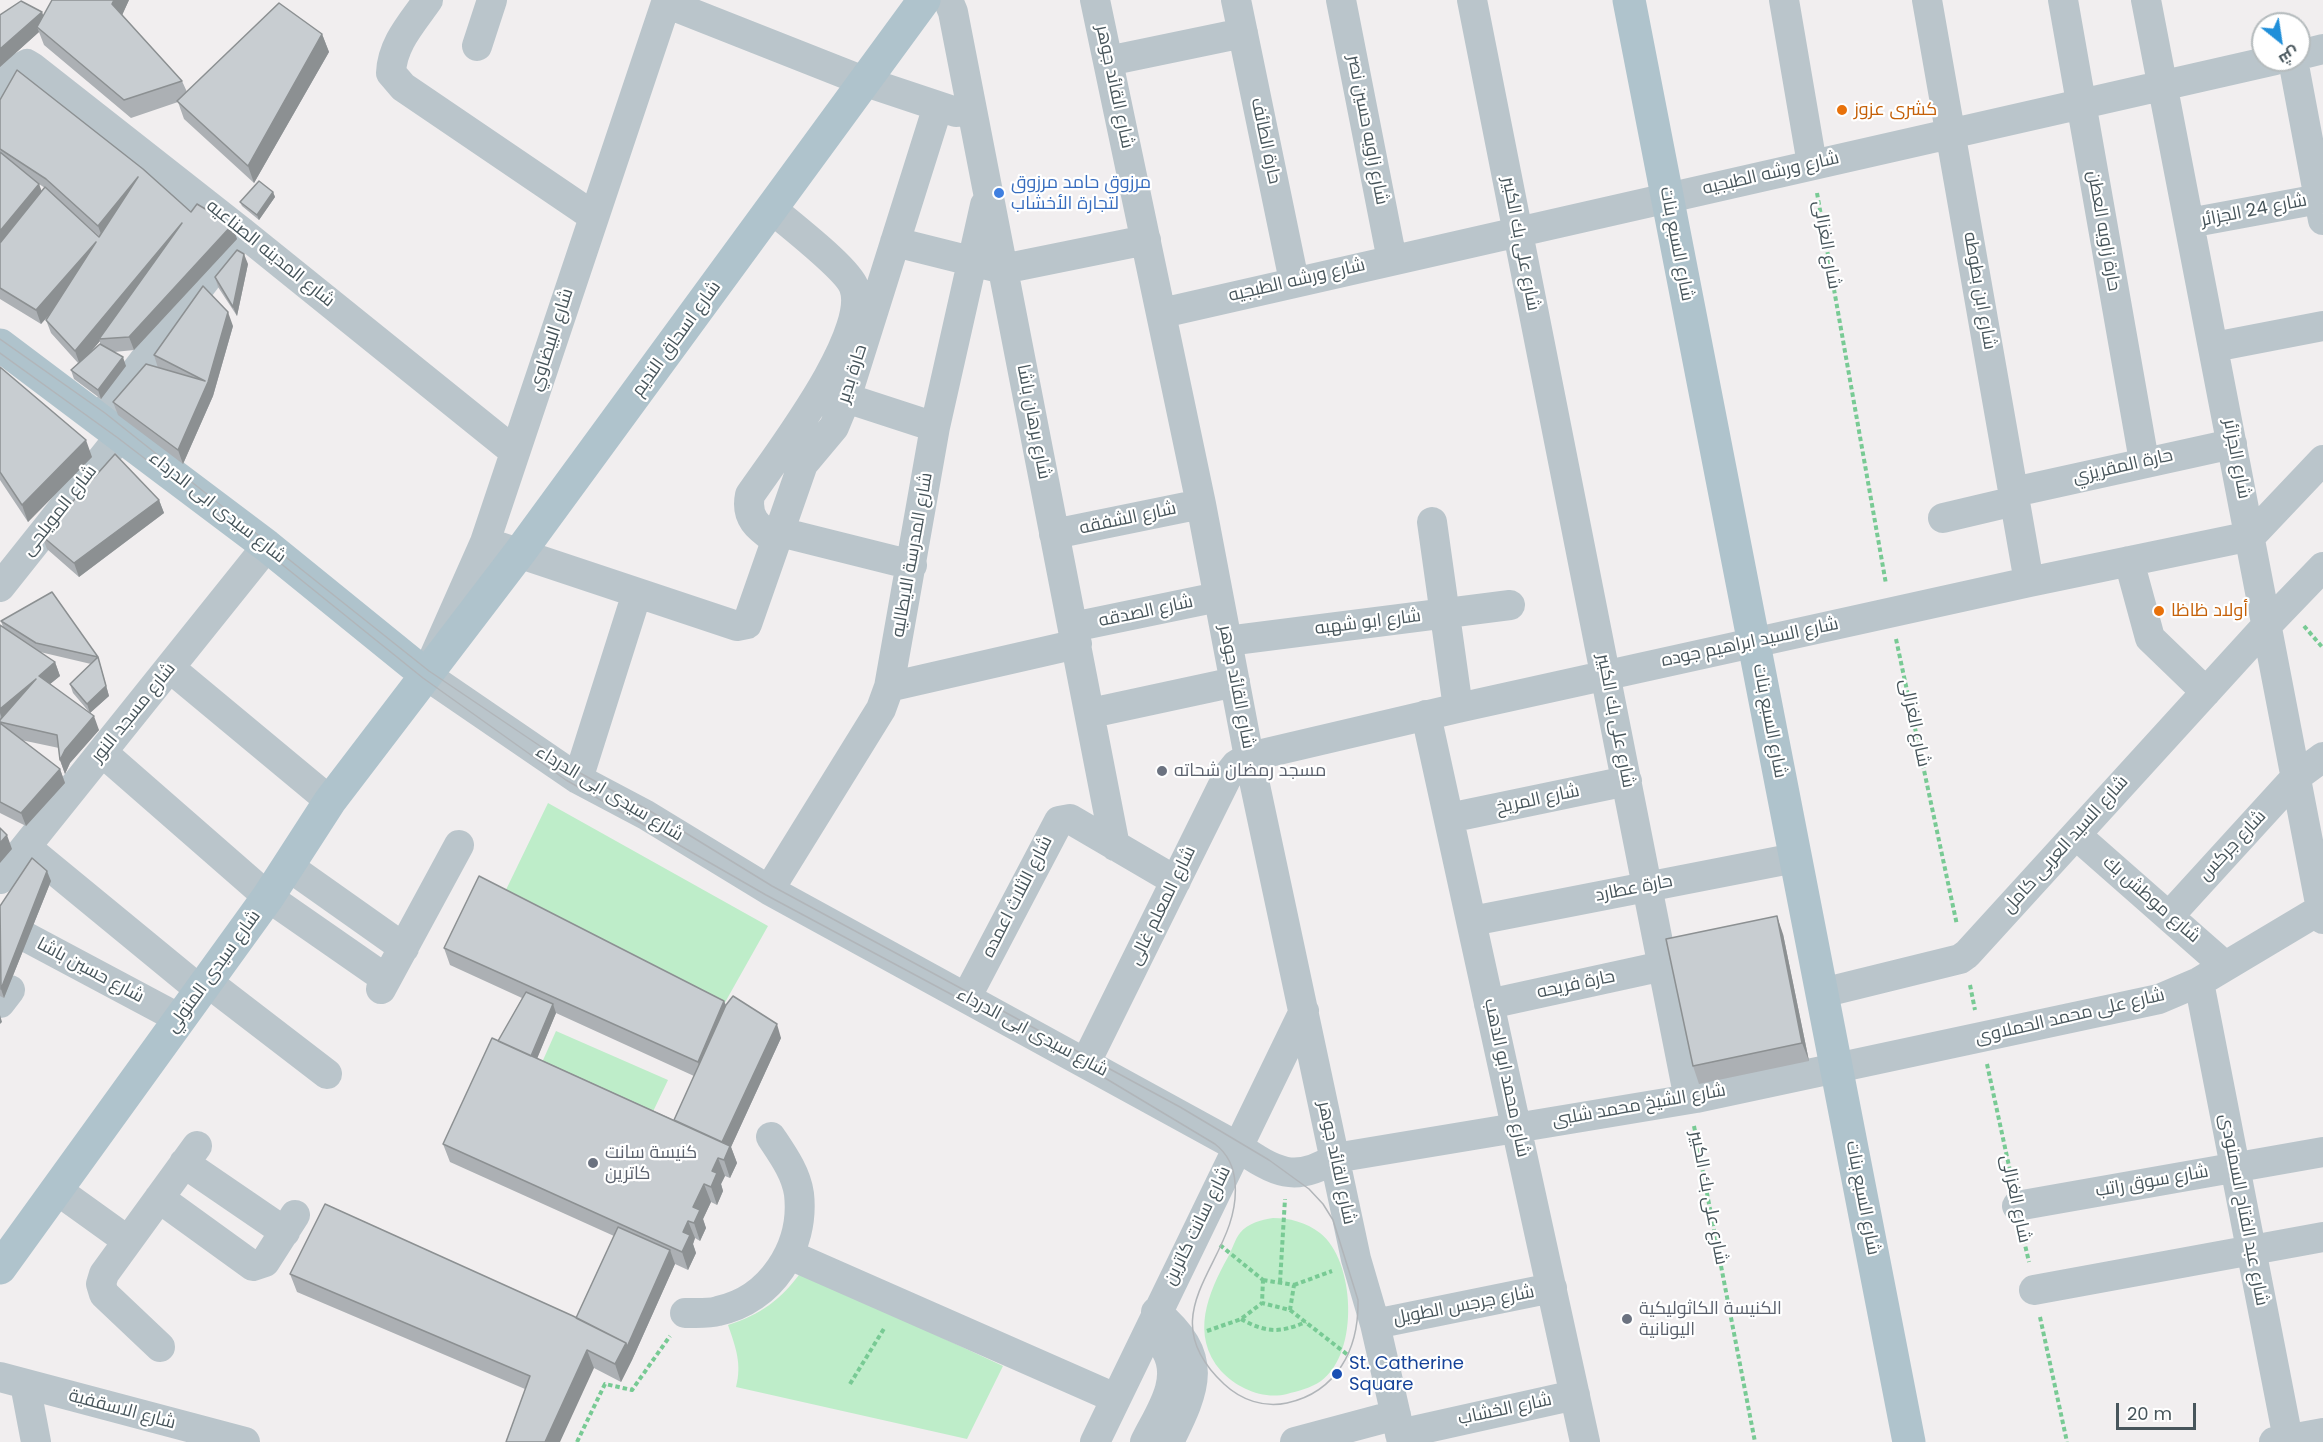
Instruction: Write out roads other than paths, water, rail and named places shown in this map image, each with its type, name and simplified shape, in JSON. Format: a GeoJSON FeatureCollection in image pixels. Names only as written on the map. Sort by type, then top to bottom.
{"type":"FeatureCollection","features":[{"type":"Feature","properties":{"kind":"main road","name":"شارع اسحاق النديم"},"geometry":{"type":"LineString","coordinates":[[426,675],[520,552],[924,0]]}},
{"type":"Feature","properties":{"kind":"main road","name":"شارع السبع بنات"},"geometry":{"type":"LineString","coordinates":[[1629,0],[1909,1442]]}},
{"type":"Feature","properties":{"kind":"main road","name":"شارع سيدى ابى الدرداء"},"geometry":{"type":"LineString","coordinates":[[0,345],[111,426],[267,546],[426,675]]}},
{"type":"Feature","properties":{"kind":"main road","name":"شارع سيدى المتولي"},"geometry":{"type":"LineString","coordinates":[[0,1268],[268,897],[330,801],[426,675]]}},
{"type":"Feature","properties":{"kind":"street"},"geometry":{"type":"LineString","coordinates":[[428,0],[397,44],[392,57],[392,73],[404,87],[593,216]]}},
{"type":"Feature","properties":{"kind":"street"},"geometry":{"type":"LineString","coordinates":[[477,46],[492,0]]}},
{"type":"Feature","properties":{"kind":"street","name":"شارع برهان باشا"},"geometry":{"type":"LineString","coordinates":[[948,0],[953,12],[974,118],[1115,846]]}},
{"type":"Feature","properties":{"kind":"street","name":"شارع القائد جوهر"},"geometry":{"type":"LineString","coordinates":[[1095,0],[1201,504],[1249,757],[1356,1259],[1376,1324],[1399,1430]]}},
{"type":"Feature","properties":{"kind":"street","name":"حارة الطائف"},"geometry":{"type":"LineString","coordinates":[[1236,0],[1294,281]]}},
{"type":"Feature","properties":{"kind":"street","name":"شارع زاويه حسين نصر"},"geometry":{"type":"LineString","coordinates":[[1341,0],[1392,260]]}},
{"type":"Feature","properties":{"kind":"street","name":"شارع على بك الكبير"},"geometry":{"type":"LineString","coordinates":[[1472,0],[1689,1099]]}},
{"type":"Feature","properties":{"kind":"street"},"geometry":{"type":"LineString","coordinates":[[1784,0],[1812,164]]}},
{"type":"Feature","properties":{"kind":"street","name":"شارع ابن بطوطه"},"geometry":{"type":"LineString","coordinates":[[1927,0],[1952,132],[2029,582]]}},
{"type":"Feature","properties":{"kind":"street","name":"حارة زاويه العطن"},"geometry":{"type":"LineString","coordinates":[[2063,0],[2144,462]]}},
{"type":"Feature","properties":{"kind":"street","name":"شارع الجزائر"},"geometry":{"type":"LineString","coordinates":[[2146,0],[2252,536],[2267,625],[2315,765],[2322,912]]}},
{"type":"Feature","properties":{"kind":"street"},"geometry":{"type":"LineString","coordinates":[[666,2],[866,82],[974,118]]}},
{"type":"Feature","properties":{"kind":"street","name":"شارع البيضاوي"},"geometry":{"type":"LineString","coordinates":[[426,675],[485,542],[666,2]]}},
{"type":"Feature","properties":{"kind":"street"},"geometry":{"type":"LineString","coordinates":[[1108,61],[1243,33]]}},
{"type":"Feature","properties":{"kind":"street","name":"شارع المدينه الصناعيه"},"geometry":{"type":"LineString","coordinates":[[0,87],[10,73],[21,65],[32,67],[242,232],[515,452]]}},
{"type":"Feature","properties":{"kind":"street","name":"شارع ورشه الطبجيه"},"geometry":{"type":"LineString","coordinates":[[1162,313],[1294,281],[2251,65]]}},
{"type":"Feature","properties":{"kind":"street"},"geometry":{"type":"LineString","coordinates":[[2295,72],[2321,209]]}},
{"type":"Feature","properties":{"kind":"street","name":"حارة بدير"},"geometry":{"type":"LineString","coordinates":[[637,593],[741,626],[750,619],[803,464],[834,427],[846,398],[938,106]]}},
{"type":"Feature","properties":{"kind":"street","name":"شارع المدرسة الايطاليه"},"geometry":{"type":"LineString","coordinates":[[770,890],[881,709],[889,687],[935,427],[988,193]]}},
{"type":"Feature","properties":{"kind":"street"},"geometry":{"type":"LineString","coordinates":[[772,209],[843,271],[854,285],[858,303],[847,337],[821,391],[750,495],[748,507],[751,519],[778,537],[912,565]]}},
{"type":"Feature","properties":{"kind":"street","name":"شارع 24 الجزائر"},"geometry":{"type":"LineString","coordinates":[[2189,223],[2321,209]]}},
{"type":"Feature","properties":{"kind":"street","name":"شارع المويلحى"},"geometry":{"type":"LineString","coordinates":[[0,587],[242,232]]}},
{"type":"Feature","properties":{"kind":"street"},"geometry":{"type":"LineString","coordinates":[[895,242],[1003,269],[1146,240]]}},
{"type":"Feature","properties":{"kind":"street"},"geometry":{"type":"LineString","coordinates":[[2214,347],[2323,326]]}},
{"type":"Feature","properties":{"kind":"street"},"geometry":{"type":"LineString","coordinates":[[846,398],[935,427]]}},
{"type":"Feature","properties":{"kind":"street","name":"حارة المقريزي"},"geometry":{"type":"LineString","coordinates":[[1943,518],[2144,462],[2232,444]]}},
{"type":"Feature","properties":{"kind":"street"},"geometry":{"type":"LineString","coordinates":[[2252,536],[2323,460]]}},
{"type":"Feature","properties":{"kind":"street","name":"شارع الشفقه"},"geometry":{"type":"LineString","coordinates":[[1054,534],[1201,504]]}},
{"type":"Feature","properties":{"kind":"street"},"geometry":{"type":"LineString","coordinates":[[1432,522],[1443,614],[1458,708]]}},
{"type":"Feature","properties":{"kind":"street","name":"شارع السيد ابراهيم جوده"},"geometry":{"type":"LineString","coordinates":[[1249,757],[1754,642],[2252,536]]}},
{"type":"Feature","properties":{"kind":"street"},"geometry":{"type":"LineString","coordinates":[[485,542],[637,593],[578,779]]}},
{"type":"Feature","properties":{"kind":"street","name":"شارع مسجد النور"},"geometry":{"type":"LineString","coordinates":[[0,879],[267,546]]}},
{"type":"Feature","properties":{"kind":"street"},"geometry":{"type":"LineString","coordinates":[[2129,561],[2150,638],[2206,692]]}},
{"type":"Feature","properties":{"kind":"street","name":"شارع السيد العربى كامل"},"geometry":{"type":"LineString","coordinates":[[1822,993],[1964,957],[2267,625],[2323,567]]}},
{"type":"Feature","properties":{"kind":"street","name":"شارع الصدقه"},"geometry":{"type":"LineString","coordinates":[[889,687],[1218,597]]}},
{"type":"Feature","properties":{"kind":"street","name":"شارع ابو شهبه"},"geometry":{"type":"LineString","coordinates":[[1227,641],[1510,605]]}},
{"type":"Feature","properties":{"kind":"street"},"geometry":{"type":"LineString","coordinates":[[170,668],[330,801]]}},
{"type":"Feature","properties":{"kind":"street","name":"شارع سيدى ابى الدرداء"},"geometry":{"type":"LineString","coordinates":[[426,675],[578,779],[646,815],[770,890],[1238,1147]]}},
{"type":"Feature","properties":{"kind":"street"},"geometry":{"type":"LineString","coordinates":[[1090,713],[1235,682]]}},
{"type":"Feature","properties":{"kind":"street","name":"شارع محمد ابو الدهب"},"geometry":{"type":"LineString","coordinates":[[1426,715],[1585,1442]]}},
{"type":"Feature","properties":{"kind":"street"},"geometry":{"type":"LineString","coordinates":[[102,752],[268,897],[383,984],[459,845]]}},
{"type":"Feature","properties":{"kind":"street","name":"شارع المعلم غالى"},"geometry":{"type":"LineString","coordinates":[[1086,1062],[1228,775],[1236,765],[1249,757]]}},
{"type":"Feature","properties":{"kind":"street","name":"شارع جركس"},"geometry":{"type":"LineString","coordinates":[[2170,915],[2315,765]]}},
{"type":"Feature","properties":{"kind":"street","name":"شارع المريخ"},"geometry":{"type":"LineString","coordinates":[[1449,818],[1627,782]]}},
{"type":"Feature","properties":{"kind":"street","name":"شارع الثلاث اعمده"},"geometry":{"type":"LineString","coordinates":[[966,998],[1059,820],[1070,819],[1176,880]]}},
{"type":"Feature","properties":{"kind":"street","name":"شارع موطش بك"},"geometry":{"type":"LineString","coordinates":[[2076,834],[2225,966]]}},
{"type":"Feature","properties":{"kind":"street"},"geometry":{"type":"LineString","coordinates":[[26,847],[203,986],[327,1074]]}},
{"type":"Feature","properties":{"kind":"street","name":"حارة عطارد"},"geometry":{"type":"LineString","coordinates":[[1472,921],[1796,858]]}},
{"type":"Feature","properties":{"kind":"street"},"geometry":{"type":"LineString","coordinates":[[288,866],[404,948]]}},
{"type":"Feature","properties":{"kind":"street","name":"شارع على محمد الحملاوى"},"geometry":{"type":"LineString","coordinates":[[1836,1068],[2159,999],[2199,982],[2322,912]]}},
{"type":"Feature","properties":{"kind":"street","name":"شارع حسين باشا"},"geometry":{"type":"LineString","coordinates":[[0,923],[180,1019]]}},
{"type":"Feature","properties":{"kind":"street","name":"حارة فريحه"},"geometry":{"type":"LineString","coordinates":[[1489,1004],[1663,966]]}},
{"type":"Feature","properties":{"kind":"street","name":"شارع عبد الفتاح السمنودى"},"geometry":{"type":"LineString","coordinates":[[2199,982],[2251,1251],[2281,1441]]}},
{"type":"Feature","properties":{"kind":"street","name":"شارع سانت كاترين"},"geometry":{"type":"LineString","coordinates":[[1095,1442],[1152,1320],[1304,1011]]}},
{"type":"Feature","properties":{"kind":"street","name":"شارع الشيخ محمد شلبى"},"geometry":{"type":"LineString","coordinates":[[1238,1147],[1260,1162],[1284,1173],[1311,1172],[1335,1158],[1689,1099],[1836,1068]]}},
{"type":"Feature","properties":{"kind":"street"},"geometry":{"type":"LineString","coordinates":[[686,1313],[717,1312],[747,1300],[772,1281],[790,1255],[799,1224],[799,1193],[789,1163],[771,1137]]}},
{"type":"Feature","properties":{"kind":"street","name":"شارع سوق راتب"},"geometry":{"type":"LineString","coordinates":[[2017,1206],[2323,1152]]}},
{"type":"Feature","properties":{"kind":"street"},"geometry":{"type":"LineString","coordinates":[[159,1198],[253,1266],[265,1262],[290,1224],[190,1155],[104,1274],[101,1284],[104,1294],[160,1347]]}},
{"type":"Feature","properties":{"kind":"street"},"geometry":{"type":"LineString","coordinates":[[57,1190],[128,1241]]}},
{"type":"Feature","properties":{"kind":"street"},"geometry":{"type":"LineString","coordinates":[[2034,1290],[2323,1238]]}},
{"type":"Feature","properties":{"kind":"street"},"geometry":{"type":"LineString","coordinates":[[790,1255],[1115,1398]]}},
{"type":"Feature","properties":{"kind":"street","name":"شارع جرجس الطويل"},"geometry":{"type":"LineString","coordinates":[[1376,1324],[1552,1288]]}},
{"type":"Feature","properties":{"kind":"street"},"geometry":{"type":"LineString","coordinates":[[1152,1320],[1175,1328],[1183,1341],[1193,1373],[1191,1397],[1169,1442]]}},
{"type":"Feature","properties":{"kind":"street"},"geometry":{"type":"LineString","coordinates":[[1145,1442],[1171,1389],[1173,1372],[1169,1355],[1152,1320]]}},
{"type":"Feature","properties":{"kind":"street"},"geometry":{"type":"LineString","coordinates":[[12,1381],[36,1442]]}},
{"type":"Feature","properties":{"kind":"street","name":"شارع الاسقفية"},"geometry":{"type":"LineString","coordinates":[[12,1381],[244,1442]]}},
{"type":"Feature","properties":{"kind":"street","name":"شارع الخشاب"},"geometry":{"type":"LineString","coordinates":[[1295,1442],[1399,1430],[1575,1395]]}},
{"type":"Feature","properties":{"kind":"street"},"geometry":{"type":"LineString","coordinates":[[2281,1441],[2323,1432]]}},
{"type":"Feature","properties":{"kind":"tram line"},"geometry":{"type":"LineString","coordinates":[[0,339],[105,413],[429,671],[580,773],[650,811],[772,886],[1180,1107],[1269,1160],[1309,1189],[1323,1204],[1333,1220],[1358,1300],[1354,1335],[1342,1366],[1319,1389],[1304,1397],[1287,1403],[1270,1404],[1253,1401],[1231,1390],[1202,1357],[1193,1332],[1194,1308],[1202,1284],[1225,1236],[1233,1211],[1235,1183],[1230,1161],[1215,1144],[1085,1066],[766,895],[566,780],[423,678],[264,550],[118,438],[0,353]]}},
{"type":"Feature","properties":{"kind":"place","name":"كشرى عزوز"},"geometry":{"type":"Point","coordinates":[1842,110]}},
{"type":"Feature","properties":{"kind":"place","name":"مرزوق حامد مرزوق لتجارة الأخشاب"},"geometry":{"type":"Point","coordinates":[999,193]}},
{"type":"Feature","properties":{"kind":"place","name":"أولاد ظاظا"},"geometry":{"type":"Point","coordinates":[2159,611]}},
{"type":"Feature","properties":{"kind":"place","name":"مسجد رمضان شحاته"},"geometry":{"type":"Point","coordinates":[1162,771]}},
{"type":"Feature","properties":{"kind":"place","name":"كنيسة سانت كاترين"},"geometry":{"type":"Point","coordinates":[593,1163]}},
{"type":"Feature","properties":{"kind":"place","name":"الكنيسة الكاثوليكية اليونانية"},"geometry":{"type":"Point","coordinates":[1627,1319]}},
{"type":"Feature","properties":{"kind":"place","name":"St. Catherine Square"},"geometry":{"type":"Point","coordinates":[1337,1374]}}]}
